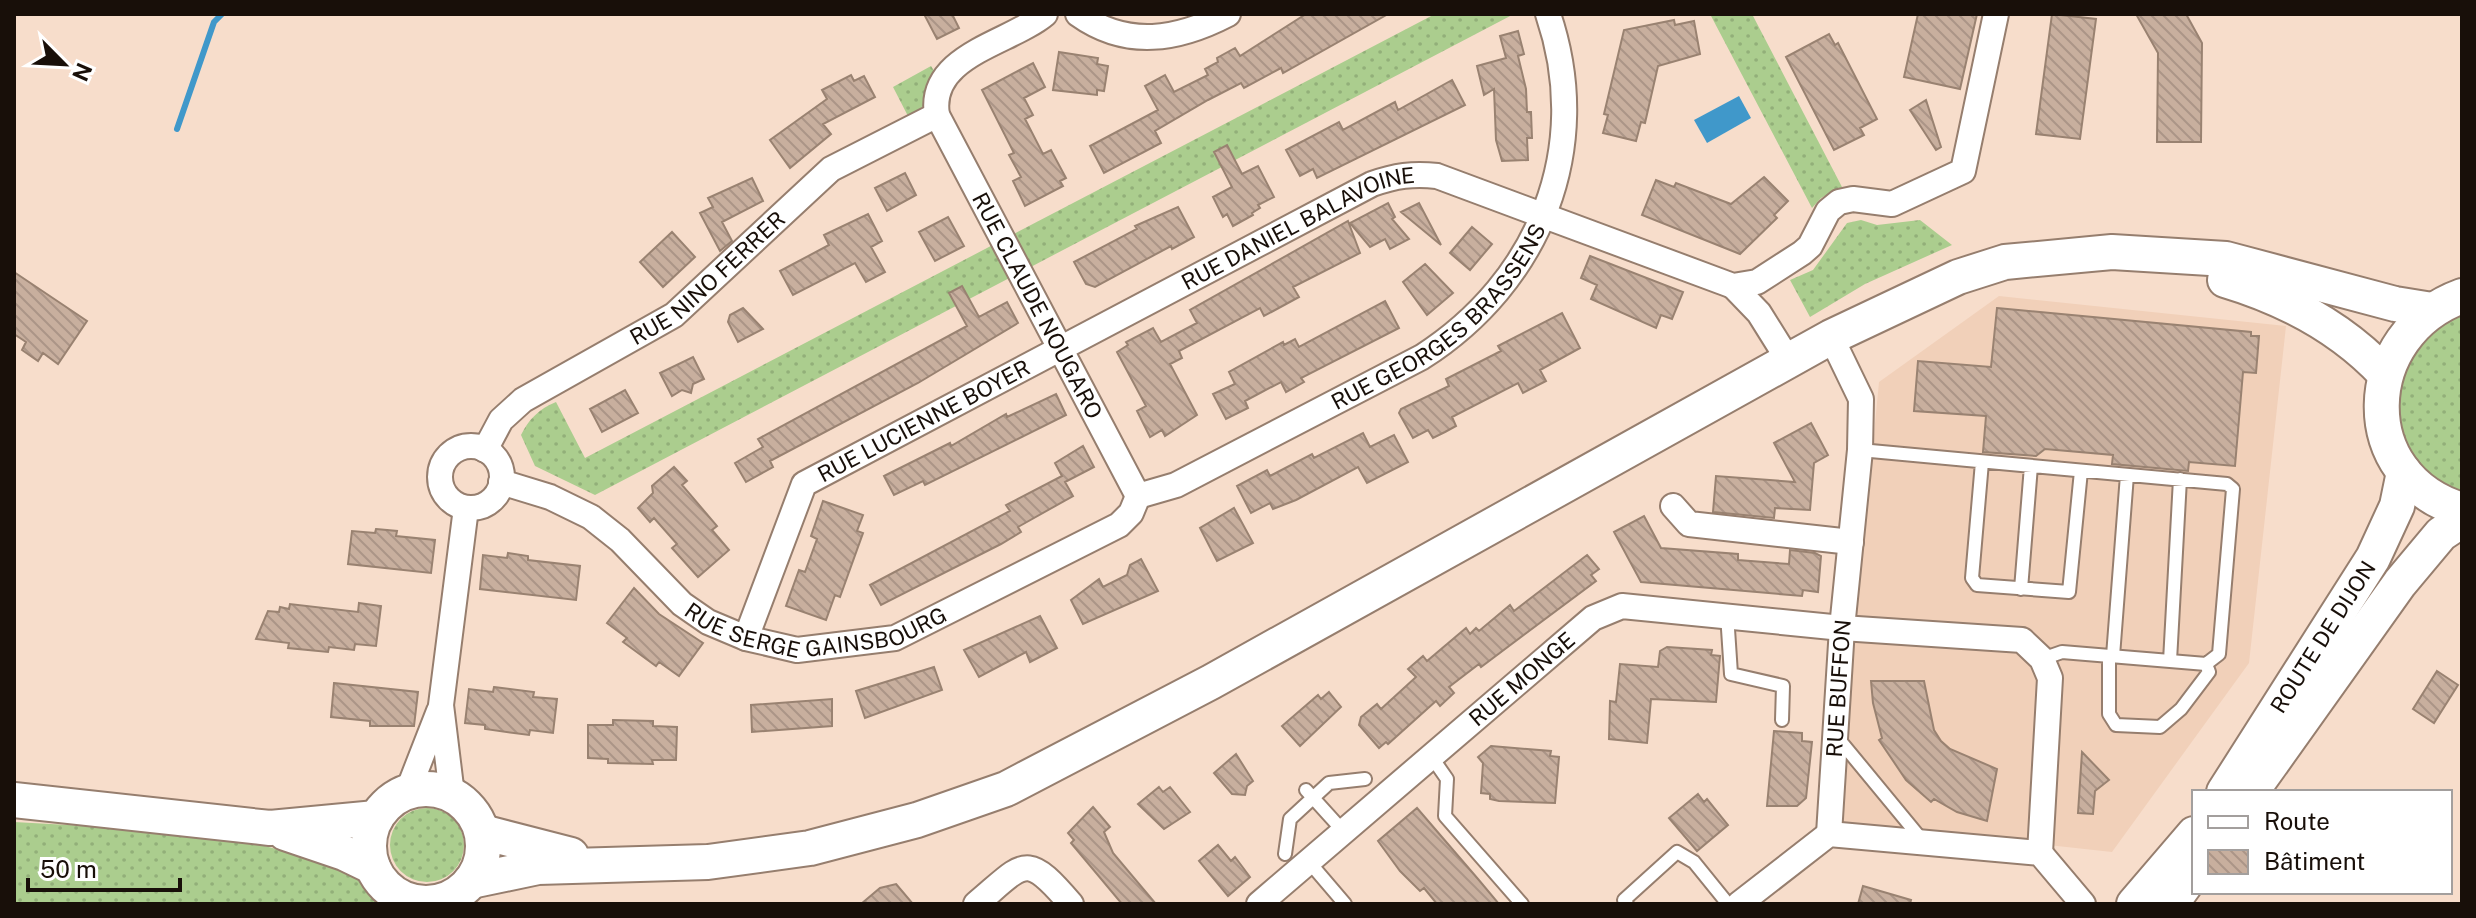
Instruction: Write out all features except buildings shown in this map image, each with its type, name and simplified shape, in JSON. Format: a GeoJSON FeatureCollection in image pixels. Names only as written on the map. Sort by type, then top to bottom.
{"type":"FeatureCollection","features":[{"type":"Feature","properties":{"kind":"main road"},"geometry":{"type":"LineString","coordinates":[[471,881],[538,867],[607,862],[708,862],[810,848],[917,820],[1006,789],[1211,682],[1831,337],[1958,277],[2005,262],[2112,252],[2226,259],[2395,304],[2447,303]]}},
{"type":"Feature","properties":{"kind":"main road"},"geometry":{"type":"LineString","coordinates":[[2112,252],[2256,289],[2315,317],[2385,374]]}},
{"type":"Feature","properties":{"kind":"main road"},"geometry":{"type":"LineString","coordinates":[[2447,303],[2402,338],[2385,374],[2381,403],[2385,432],[2404,472],[2429,495],[2462,510]]}},
{"type":"Feature","properties":{"kind":"main road","name":"ROUTE DE DIJON"},"geometry":{"type":"LineString","coordinates":[[2225,790],[2373,558],[2397,506],[2404,472]]}},
{"type":"Feature","properties":{"kind":"main road","name":"ROUTE DE DIJON"},"geometry":{"type":"LineString","coordinates":[[2252,790],[2400,583],[2441,534],[2462,520]]}},
{"type":"Feature","properties":{"kind":"main road"},"geometry":{"type":"LineString","coordinates":[[434,789],[452,795],[475,816],[482,832],[483,849],[471,881],[441,902],[404,901],[382,882],[373,867],[370,834],[376,818],[387,805],[407,793],[434,789]]}},
{"type":"Feature","properties":{"kind":"main road"},"geometry":{"type":"LineString","coordinates":[[14,800],[270,828],[376,818]]}},
{"type":"Feature","properties":{"kind":"main road"},"geometry":{"type":"LineString","coordinates":[[270,828],[344,853],[373,867]]}},
{"type":"Feature","properties":{"kind":"main road"},"geometry":{"type":"LineString","coordinates":[[482,832],[607,862]]}},
{"type":"Feature","properties":{"kind":"main road"},"geometry":{"type":"LineString","coordinates":[[2134,904],[2192,836]]}},
{"type":"Feature","properties":{"kind":"main road"},"geometry":{"type":"LineString","coordinates":[[2171,904],[2192,875]]}},
{"type":"Feature","properties":{"kind":"street"},"geometry":{"type":"LineString","coordinates":[[937,115],[935,105],[943,84],[961,61],[1031,26],[1045,14]]}},
{"type":"Feature","properties":{"kind":"street"},"geometry":{"type":"LineString","coordinates":[[1078,14],[1118,35],[1140,38],[1183,34],[1228,14]]}},
{"type":"Feature","properties":{"kind":"street","name":"RUE GEORGES BRASSENS"},"geometry":{"type":"LineString","coordinates":[[1138,496],[1176,485],[1439,346],[1483,310],[1507,283],[1528,251],[1543,216],[1562,146],[1559,61],[1548,14]]}},
{"type":"Feature","properties":{"kind":"street"},"geometry":{"type":"LineString","coordinates":[[1733,286],[1757,282],[1802,253],[1810,246],[1824,216],[1839,202],[1853,199],[1892,204],[1963,171],[1996,14]]}},
{"type":"Feature","properties":{"kind":"street","name":"RUE CLAUDE NOUGARO"},"geometry":{"type":"LineString","coordinates":[[937,115],[1138,496]]}},
{"type":"Feature","properties":{"kind":"street","name":"RUE NINO FERRER"},"geometry":{"type":"LineString","coordinates":[[485,450],[501,420],[523,400],[674,315],[831,169],[937,115]]}},
{"type":"Feature","properties":{"kind":"street","name":"RUE DANIEL BALAVOINE"},"geometry":{"type":"LineString","coordinates":[[1060,346],[1372,184],[1414,174],[1437,176],[1733,286]]}},
{"type":"Feature","properties":{"kind":"street"},"geometry":{"type":"LineString","coordinates":[[1733,286],[1759,313],[1789,361]]}},
{"type":"Feature","properties":{"kind":"street","name":"RUE BUFFON"},"geometry":{"type":"LineString","coordinates":[[1829,834],[1842,628],[1860,450],[1861,399],[1831,337]]}},
{"type":"Feature","properties":{"kind":"street","name":"RUE LUCIENNE BOYER"},"geometry":{"type":"LineString","coordinates":[[746,638],[804,484],[1060,346]]}},
{"type":"Feature","properties":{"kind":"street"},"geometry":{"type":"LineString","coordinates":[[464,447],[485,450],[498,461],[501,482],[488,504],[466,508],[445,494],[441,485],[443,465],[448,457],[464,447]]}},
{"type":"Feature","properties":{"kind":"street","name":"RUE SERGE GAINSBOURG"},"geometry":{"type":"LineString","coordinates":[[501,482],[550,497],[591,517],[620,540],[682,604],[708,622],[746,638],[797,650],[895,638],[1119,525],[1131,513],[1138,496]]}},
{"type":"Feature","properties":{"kind":"street"},"geometry":{"type":"LineString","coordinates":[[1673,506],[1689,524],[1851,542]]}},
{"type":"Feature","properties":{"kind":"street"},"geometry":{"type":"LineString","coordinates":[[407,793],[441,705],[466,508]]}},
{"type":"Feature","properties":{"kind":"street","name":"RUE MONGE"},"geometry":{"type":"LineString","coordinates":[[1259,904],[1593,618],[1611,608],[1629,605],[1842,628],[2022,640],[2042,659]]}},
{"type":"Feature","properties":{"kind":"street"},"geometry":{"type":"LineString","coordinates":[[2042,659],[2050,678],[2040,853],[2083,904]]}},
{"type":"Feature","properties":{"kind":"street"},"geometry":{"type":"LineString","coordinates":[[441,705],[452,795]]}},
{"type":"Feature","properties":{"kind":"street"},"geometry":{"type":"LineString","coordinates":[[1739,904],[1829,834],[2040,853]]}},
{"type":"Feature","properties":{"kind":"street"},"geometry":{"type":"LineString","coordinates":[[976,904],[1020,868],[1033,867],[1044,873],[1071,904]]}},
{"type":"Feature","properties":{"kind":"lane"},"geometry":{"type":"LineString","coordinates":[[1860,450],[2180,479],[2227,484],[2233,489],[2219,654],[2206,664],[2062,652],[2042,659]]}},
{"type":"Feature","properties":{"kind":"lane"},"geometry":{"type":"LineString","coordinates":[[1982,462],[1972,578],[1977,585],[2069,592],[2081,471]]}},
{"type":"Feature","properties":{"kind":"lane"},"geometry":{"type":"LineString","coordinates":[[2021,589],[2031,466]]}},
{"type":"Feature","properties":{"kind":"lane"},"geometry":{"type":"LineString","coordinates":[[2127,475],[2109,714],[2116,725],[2160,727],[2181,709],[2209,672],[2206,664]]}},
{"type":"Feature","properties":{"kind":"lane"},"geometry":{"type":"LineString","coordinates":[[2170,661],[2180,479]]}},
{"type":"Feature","properties":{"kind":"lane"},"geometry":{"type":"LineString","coordinates":[[1727,614],[1731,674],[1783,686],[1782,720]]}},
{"type":"Feature","properties":{"kind":"lane"},"geometry":{"type":"LineString","coordinates":[[1835,735],[1924,843]]}},
{"type":"Feature","properties":{"kind":"lane"},"geometry":{"type":"LineString","coordinates":[[1431,756],[1447,779],[1445,816],[1522,904]]}},
{"type":"Feature","properties":{"kind":"lane"},"geometry":{"type":"LineString","coordinates":[[1285,854],[1290,819],[1309,794],[1329,783],[1365,779]]}},
{"type":"Feature","properties":{"kind":"lane"},"geometry":{"type":"LineString","coordinates":[[1309,794],[1344,832]]}},
{"type":"Feature","properties":{"kind":"lane"},"geometry":{"type":"LineString","coordinates":[[1627,904],[1624,900],[1677,852],[1694,862],[1728,904]]}},
{"type":"Feature","properties":{"kind":"lane"},"geometry":{"type":"LineString","coordinates":[[1310,863],[1345,904]]}},
{"type":"Feature","properties":{"kind":"shaded area"},"geometry":{"type":"Polygon","coordinates":[[[1999,296],[2286,326],[2249,663],[2112,852],[1837,822],[1879,382],[1999,296]]]}},
{"type":"Feature","properties":{"kind":"green space"},"geometry":{"type":"Polygon","coordinates":[[[1435,14],[1514,14],[595,495],[535,466],[521,435],[535,415],[550,405],[556,402],[585,458],[1435,14]]]}},
{"type":"Feature","properties":{"kind":"green space"},"geometry":{"type":"Polygon","coordinates":[[[1710,14],[1752,14],[1842,187],[1821,198],[1812,208],[1710,14]]]}},
{"type":"Feature","properties":{"kind":"green space"},"geometry":{"type":"Polygon","coordinates":[[[931,66],[938,77],[924,105],[909,118],[893,87],[931,66]]]}},
{"type":"Feature","properties":{"kind":"green space"},"geometry":{"type":"Polygon","coordinates":[[[1861,220],[1877,225],[1920,220],[1952,245],[1865,284],[1810,317],[1790,280],[1813,270],[1847,223],[1861,220]]]}},
{"type":"Feature","properties":{"kind":"green space"},"geometry":{"type":"Polygon","coordinates":[[[2462,310],[2462,496],[2420,469],[2396,419],[2403,364],[2450,315],[2462,310]]]}},
{"type":"Feature","properties":{"kind":"green space"},"geometry":{"type":"Polygon","coordinates":[[[420,808],[434,808],[448,814],[458,824],[464,845],[458,866],[448,876],[434,882],[420,882],[406,876],[396,866],[390,852],[390,838],[396,824],[406,814],[420,808]]]}},
{"type":"Feature","properties":{"kind":"green space"},"geometry":{"type":"Polygon","coordinates":[[[14,822],[214,833],[358,870],[392,904],[14,904],[14,822]]]}},
{"type":"Feature","properties":{"kind":"water"},"geometry":{"type":"Polygon","coordinates":[[[1739,96],[1751,118],[1707,143],[1694,120],[1739,96]]]}},
{"type":"Feature","properties":{"kind":"waterway"},"geometry":{"type":"LineString","coordinates":[[177,129],[214,22],[222,14]]}}]}
